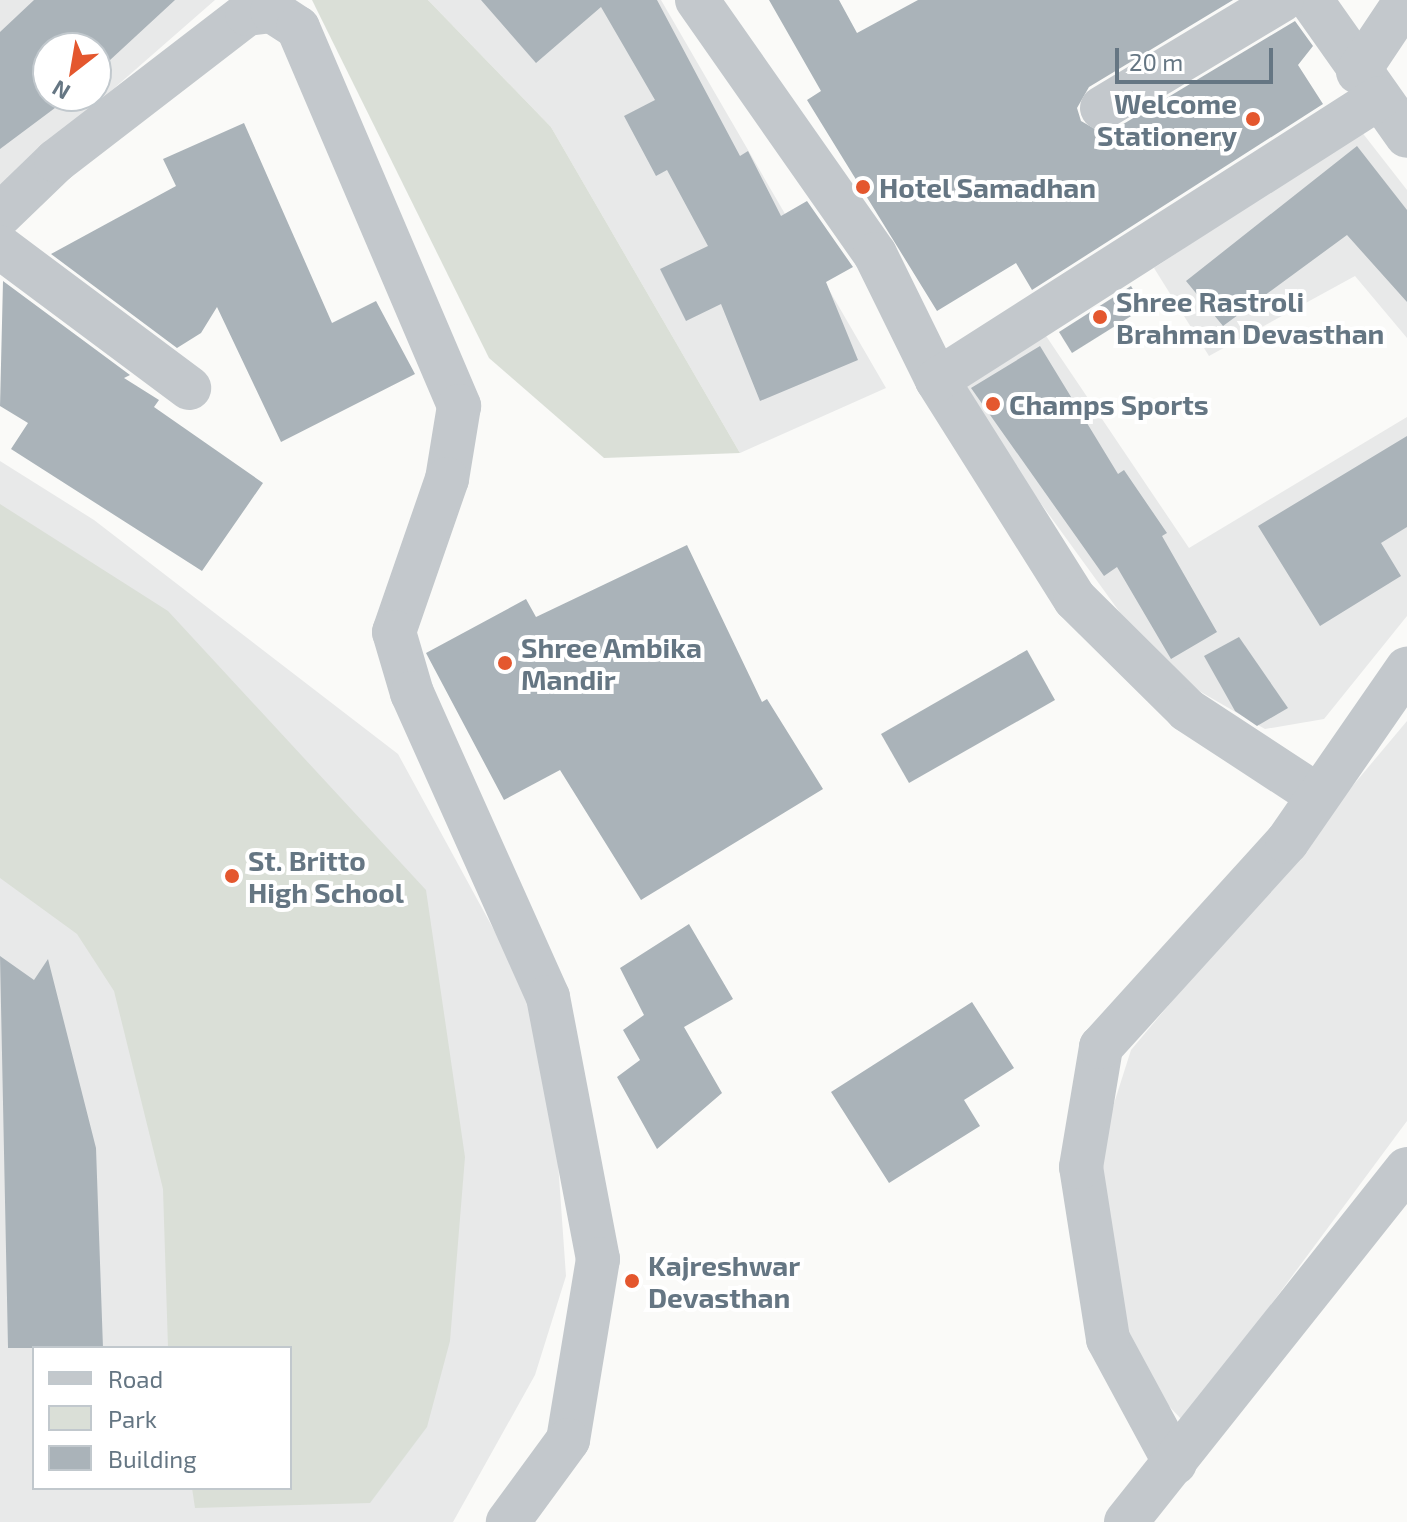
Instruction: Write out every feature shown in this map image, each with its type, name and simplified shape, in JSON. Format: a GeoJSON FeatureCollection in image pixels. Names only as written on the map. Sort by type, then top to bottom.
{"type":"FeatureCollection","features":[{"type":"Feature","properties":{"kind":"street"},"geometry":{"type":"LineString","coordinates":[[697,0],[875,254],[937,380],[1075,599],[1187,710],[1317,795]]}},
{"type":"Feature","properties":{"kind":"street"},"geometry":{"type":"LineString","coordinates":[[1102,108],[1282,0]]}},
{"type":"Feature","properties":{"kind":"street"},"geometry":{"type":"LineString","coordinates":[[1311,0],[1407,136]]}},
{"type":"Feature","properties":{"kind":"street"},"geometry":{"type":"LineString","coordinates":[[937,380],[1369,85],[1406,0]]}},
{"type":"Feature","properties":{"kind":"street"},"geometry":{"type":"LineString","coordinates":[[0,215],[56,161],[247,14],[272,11],[298,28],[459,406],[447,479],[394,632],[412,693],[548,997],[598,1259],[568,1440],[508,1522]]}},
{"type":"Feature","properties":{"kind":"street"},"geometry":{"type":"LineString","coordinates":[[0,247],[189,388]]}},
{"type":"Feature","properties":{"kind":"street"},"geometry":{"type":"LineString","coordinates":[[1175,1463],[1108,1339],[1081,1167],[1101,1047],[1287,842],[1407,669]]}},
{"type":"Feature","properties":{"kind":"street"},"geometry":{"type":"LineString","coordinates":[[1148,1514],[1175,1463],[1407,1169]]}},
{"type":"Feature","properties":{"kind":"shaded area"},"geometry":{"type":"Polygon","coordinates":[[[0,0],[215,0],[112,90],[112,32],[32,32],[32,112],[87,112],[0,188],[0,0]]]}},
{"type":"Feature","properties":{"kind":"shaded area"},"geometry":{"type":"Polygon","coordinates":[[[428,0],[661,0],[886,388],[740,453],[551,127],[428,0]]]}},
{"type":"Feature","properties":{"kind":"shaded area"},"geometry":{"type":"Polygon","coordinates":[[[1361,131],[1407,190],[1407,338],[1355,276],[1209,356],[1154,268],[1361,131]]]}},
{"type":"Feature","properties":{"kind":"shaded area"},"geometry":{"type":"Polygon","coordinates":[[[1040,327],[1189,548],[1407,417],[1407,616],[1324,719],[1265,729],[1161,669],[952,381],[1040,327]]]}},
{"type":"Feature","properties":{"kind":"shaded area","name":"St. Britto High School"},"geometry":{"type":"Polygon","coordinates":[[[0,461],[94,520],[398,754],[531,998],[556,1134],[566,1276],[535,1375],[453,1522],[0,1522],[0,461]]]}},
{"type":"Feature","properties":{"kind":"shaded area"},"geometry":{"type":"Polygon","coordinates":[[[1407,721],[1407,1121],[1184,1422],[1130,1365],[1096,1160],[1131,1050],[1407,721]]]}},
{"type":"Feature","properties":{"kind":"green space"},"geometry":{"type":"Polygon","coordinates":[[[312,0],[428,0],[551,127],[740,453],[604,458],[489,358],[312,0]]]}},
{"type":"Feature","properties":{"kind":"green space","name":"St. Britto High School"},"geometry":{"type":"Polygon","coordinates":[[[0,504],[168,611],[426,890],[465,1157],[450,1341],[427,1427],[370,1503],[195,1508],[192,1490],[292,1490],[292,1346],[168,1346],[163,1189],[114,991],[77,934],[0,878],[0,504]]]}},
{"type":"Feature","properties":{"kind":"building"},"geometry":{"type":"Polygon","coordinates":[[[34,0],[175,0],[112,58],[112,32],[32,32],[32,112],[50,112],[0,149],[0,32],[34,0]]]}},
{"type":"Feature","properties":{"kind":"building"},"geometry":{"type":"Polygon","coordinates":[[[481,0],[657,0],[740,156],[748,151],[781,216],[807,201],[853,267],[826,282],[858,360],[760,401],[721,304],[686,321],[660,269],[708,246],[667,170],[656,176],[624,116],[655,100],[601,7],[536,63],[481,0]]]}},
{"type":"Feature","properties":{"kind":"building"},"geometry":{"type":"Polygon","coordinates":[[[769,0],[839,0],[857,33],[918,0],[1233,0],[1089,87],[1077,108],[1081,121],[1102,133],[1115,129],[1295,21],[1313,46],[1298,65],[1323,104],[1032,290],[1016,263],[937,311],[807,100],[821,91],[769,0]]]}},
{"type":"Feature","properties":{"kind":"building"},"geometry":{"type":"Polygon","coordinates":[[[244,123],[332,323],[376,301],[415,374],[281,442],[217,307],[201,333],[177,348],[51,254],[176,186],[163,159],[244,123]]]}},
{"type":"Feature","properties":{"kind":"building"},"geometry":{"type":"Polygon","coordinates":[[[1357,146],[1407,210],[1407,302],[1347,235],[1223,326],[1186,281],[1357,146]]]}},
{"type":"Feature","properties":{"kind":"building"},"geometry":{"type":"Polygon","coordinates":[[[3,281],[130,375],[124,378],[159,400],[154,407],[263,483],[202,571],[11,449],[28,423],[0,406],[3,281]]]}},
{"type":"Feature","properties":{"kind":"building","name":"Shree Rastroli Brahman Devasthan"},"geometry":{"type":"Polygon","coordinates":[[[1131,286],[1144,308],[1072,353],[1059,332],[1131,286]]]}},
{"type":"Feature","properties":{"kind":"building"},"geometry":{"type":"Polygon","coordinates":[[[1040,346],[1118,474],[1124,470],[1167,533],[1162,536],[1217,632],[1171,659],[1117,567],[1104,576],[971,388],[1040,346]]]}},
{"type":"Feature","properties":{"kind":"building"},"geometry":{"type":"Polygon","coordinates":[[[1407,436],[1407,527],[1381,543],[1401,576],[1320,626],[1258,526],[1407,436]]]}},
{"type":"Feature","properties":{"kind":"building"},"geometry":{"type":"Polygon","coordinates":[[[687,545],[762,702],[767,699],[823,789],[641,900],[560,770],[504,800],[426,653],[526,599],[536,617],[687,545]]]}},
{"type":"Feature","properties":{"kind":"building"},"geometry":{"type":"Polygon","coordinates":[[[1239,637],[1288,708],[1257,726],[1235,711],[1204,656],[1239,637]]]}},
{"type":"Feature","properties":{"kind":"building"},"geometry":{"type":"Polygon","coordinates":[[[1027,650],[1055,700],[909,783],[881,734],[1027,650]]]}},
{"type":"Feature","properties":{"kind":"building"},"geometry":{"type":"Polygon","coordinates":[[[689,924],[733,999],[684,1027],[722,1093],[657,1149],[617,1077],[640,1060],[623,1030],[644,1015],[620,968],[689,924]]]}},
{"type":"Feature","properties":{"kind":"building"},"geometry":{"type":"Polygon","coordinates":[[[0,956],[34,980],[48,959],[96,1148],[103,1346],[8,1348],[0,956]]]}},
{"type":"Feature","properties":{"kind":"building"},"geometry":{"type":"Polygon","coordinates":[[[972,1002],[1014,1068],[964,1100],[980,1126],[889,1183],[831,1092],[972,1002]]]}},
{"type":"Feature","properties":{"kind":"place","name":"Welcome Stationery"},"geometry":{"type":"Point","coordinates":[1253,119]}},
{"type":"Feature","properties":{"kind":"place","name":"Hotel Samadhan"},"geometry":{"type":"Point","coordinates":[863,187]}},
{"type":"Feature","properties":{"kind":"place","name":"Shree Rastroli Brahman Devasthan"},"geometry":{"type":"Point","coordinates":[1100,317]}},
{"type":"Feature","properties":{"kind":"place","name":"Champs Sports"},"geometry":{"type":"Point","coordinates":[993,404]}},
{"type":"Feature","properties":{"kind":"place","name":"Shree Ambika Mandir"},"geometry":{"type":"Point","coordinates":[505,663]}},
{"type":"Feature","properties":{"kind":"place","name":"St. Britto High School"},"geometry":{"type":"Point","coordinates":[232,876]}},
{"type":"Feature","properties":{"kind":"place","name":"Kajreshwar Devasthan"},"geometry":{"type":"Point","coordinates":[632,1281]}}]}
